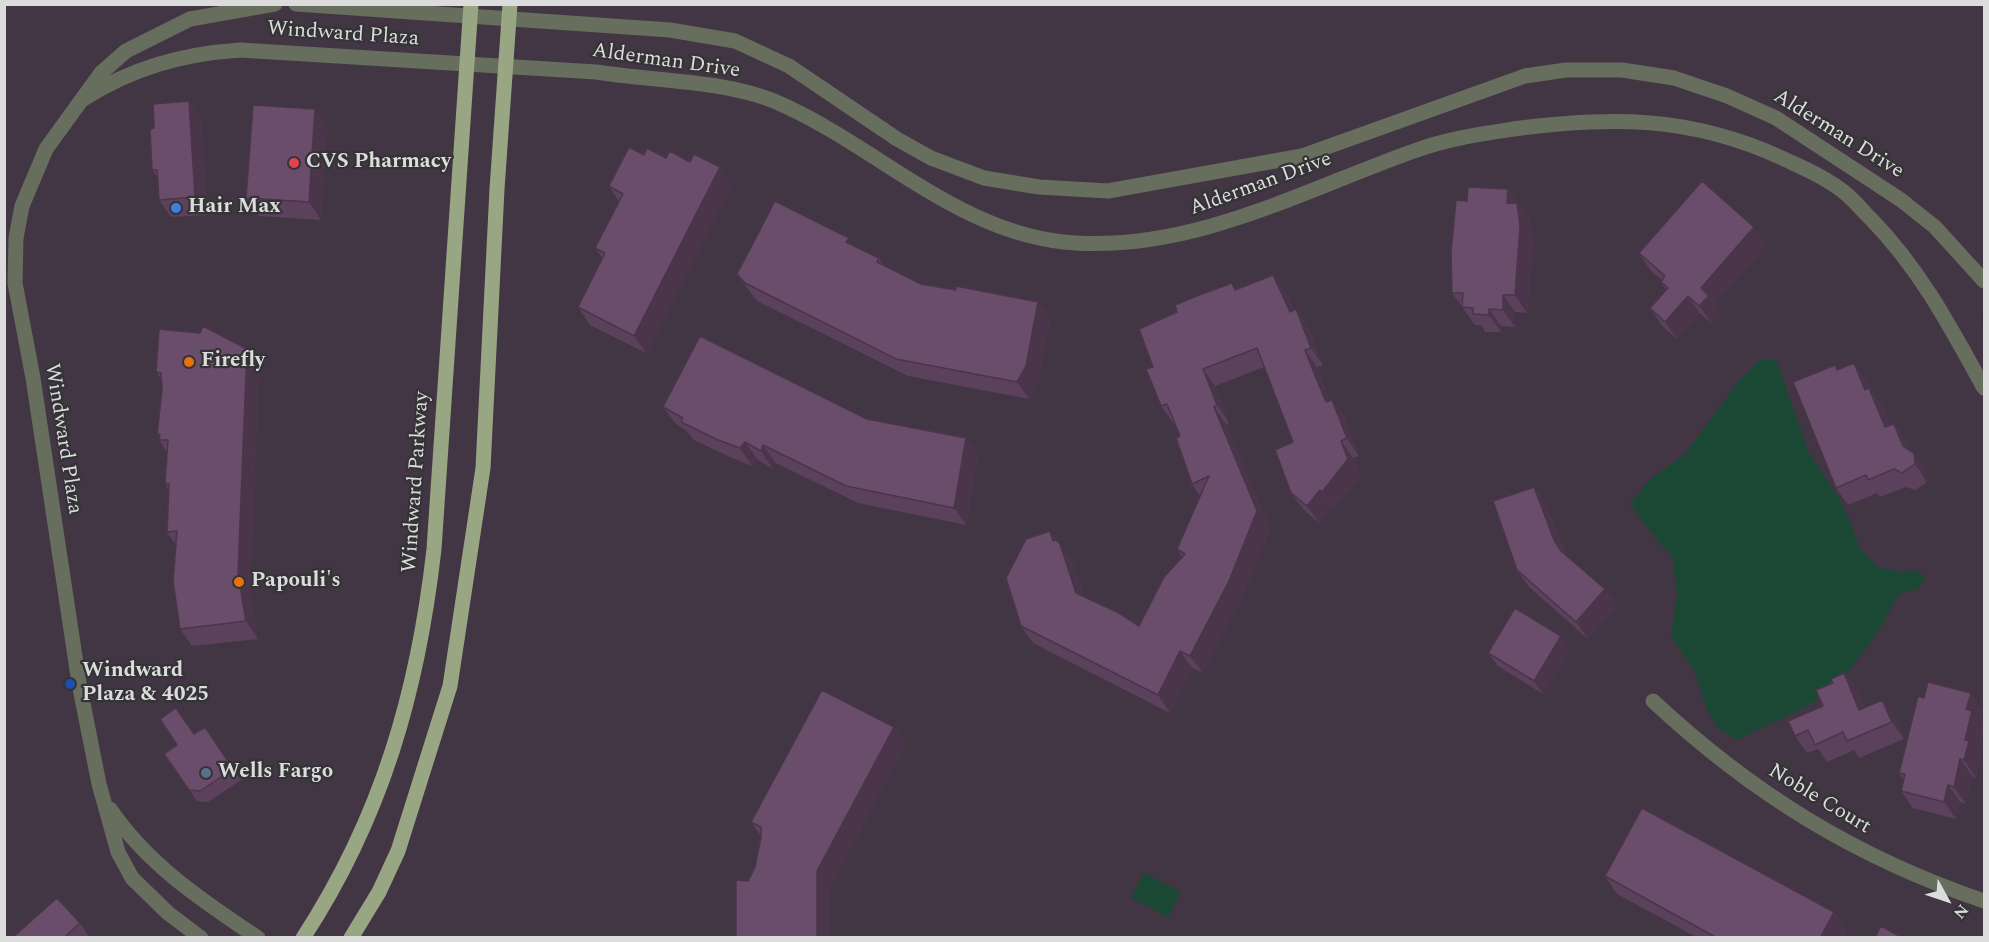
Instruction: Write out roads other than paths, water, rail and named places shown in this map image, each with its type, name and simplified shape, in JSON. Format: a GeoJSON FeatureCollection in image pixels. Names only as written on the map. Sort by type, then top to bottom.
{"type":"FeatureCollection","features":[{"type":"Feature","properties":{"kind":"main road","name":"Windward Parkway"},"geometry":{"type":"LineString","coordinates":[[303,938],[337,880],[374,801],[404,721],[426,621],[435,537],[470,10]]}},
{"type":"Feature","properties":{"kind":"main road"},"geometry":{"type":"LineString","coordinates":[[351,938],[379,892],[398,851],[450,686],[483,468],[497,189],[510,11]]}},
{"type":"Feature","properties":{"kind":"street","name":"Windward Plaza"},"geometry":{"type":"LineString","coordinates":[[201,938],[168,913],[132,878],[118,852],[103,799],[79,682],[33,378],[15,283],[15,238],[22,206],[46,149],[101,72],[126,51],[169,27],[206,14],[274,4]]}},
{"type":"Feature","properties":{"kind":"street","name":"Windward Plaza"},"geometry":{"type":"LineString","coordinates":[[296,4],[510,11]]}},
{"type":"Feature","properties":{"kind":"street","name":"Alderman Drive"},"geometry":{"type":"LineString","coordinates":[[510,11],[670,30],[735,41],[789,66],[897,139],[931,158],[984,178],[1039,187],[1107,191],[1302,156],[1525,76],[1566,70],[1622,70],[1674,78],[1727,96],[1776,118],[1901,200],[1935,227],[1984,281]]}},
{"type":"Feature","properties":{"kind":"street","name":"Windward Plaza"},"geometry":{"type":"LineString","coordinates":[[82,99],[111,82],[145,67],[201,53],[240,50],[466,65]]}},
{"type":"Feature","properties":{"kind":"street","name":"Alderman Drive"},"geometry":{"type":"LineString","coordinates":[[466,65],[596,72],[646,80],[706,84],[770,99],[830,128],[906,180],[1006,230],[1040,239],[1074,243],[1122,243],[1195,232],[1417,150],[1467,136],[1558,123],[1643,121],[1695,127],[1748,142],[1815,173],[1846,194],[1898,247],[1934,297],[1984,388]]}},
{"type":"Feature","properties":{"kind":"street","name":"Noble Court"},"geometry":{"type":"LineString","coordinates":[[1653,701],[1695,740],[1786,808],[1885,863],[1984,901]]}},
{"type":"Feature","properties":{"kind":"street","name":"Windward Plaza"},"geometry":{"type":"LineString","coordinates":[[103,799],[139,846],[160,866],[199,899],[258,938]]}},
{"type":"Feature","properties":{"kind":"place","name":"CVS Pharmacy"},"geometry":{"type":"Point","coordinates":[294,163]}},
{"type":"Feature","properties":{"kind":"place","name":"Hair Max"},"geometry":{"type":"Point","coordinates":[176,208]}},
{"type":"Feature","properties":{"kind":"place","name":"Firefly"},"geometry":{"type":"Point","coordinates":[189,362]}},
{"type":"Feature","properties":{"kind":"place","name":"Papouli's"},"geometry":{"type":"Point","coordinates":[239,582]}},
{"type":"Feature","properties":{"kind":"place","name":"Windward Plaza & 4025"},"geometry":{"type":"Point","coordinates":[70,684]}},
{"type":"Feature","properties":{"kind":"place","name":"Wells Fargo"},"geometry":{"type":"Point","coordinates":[206,773]}}]}
